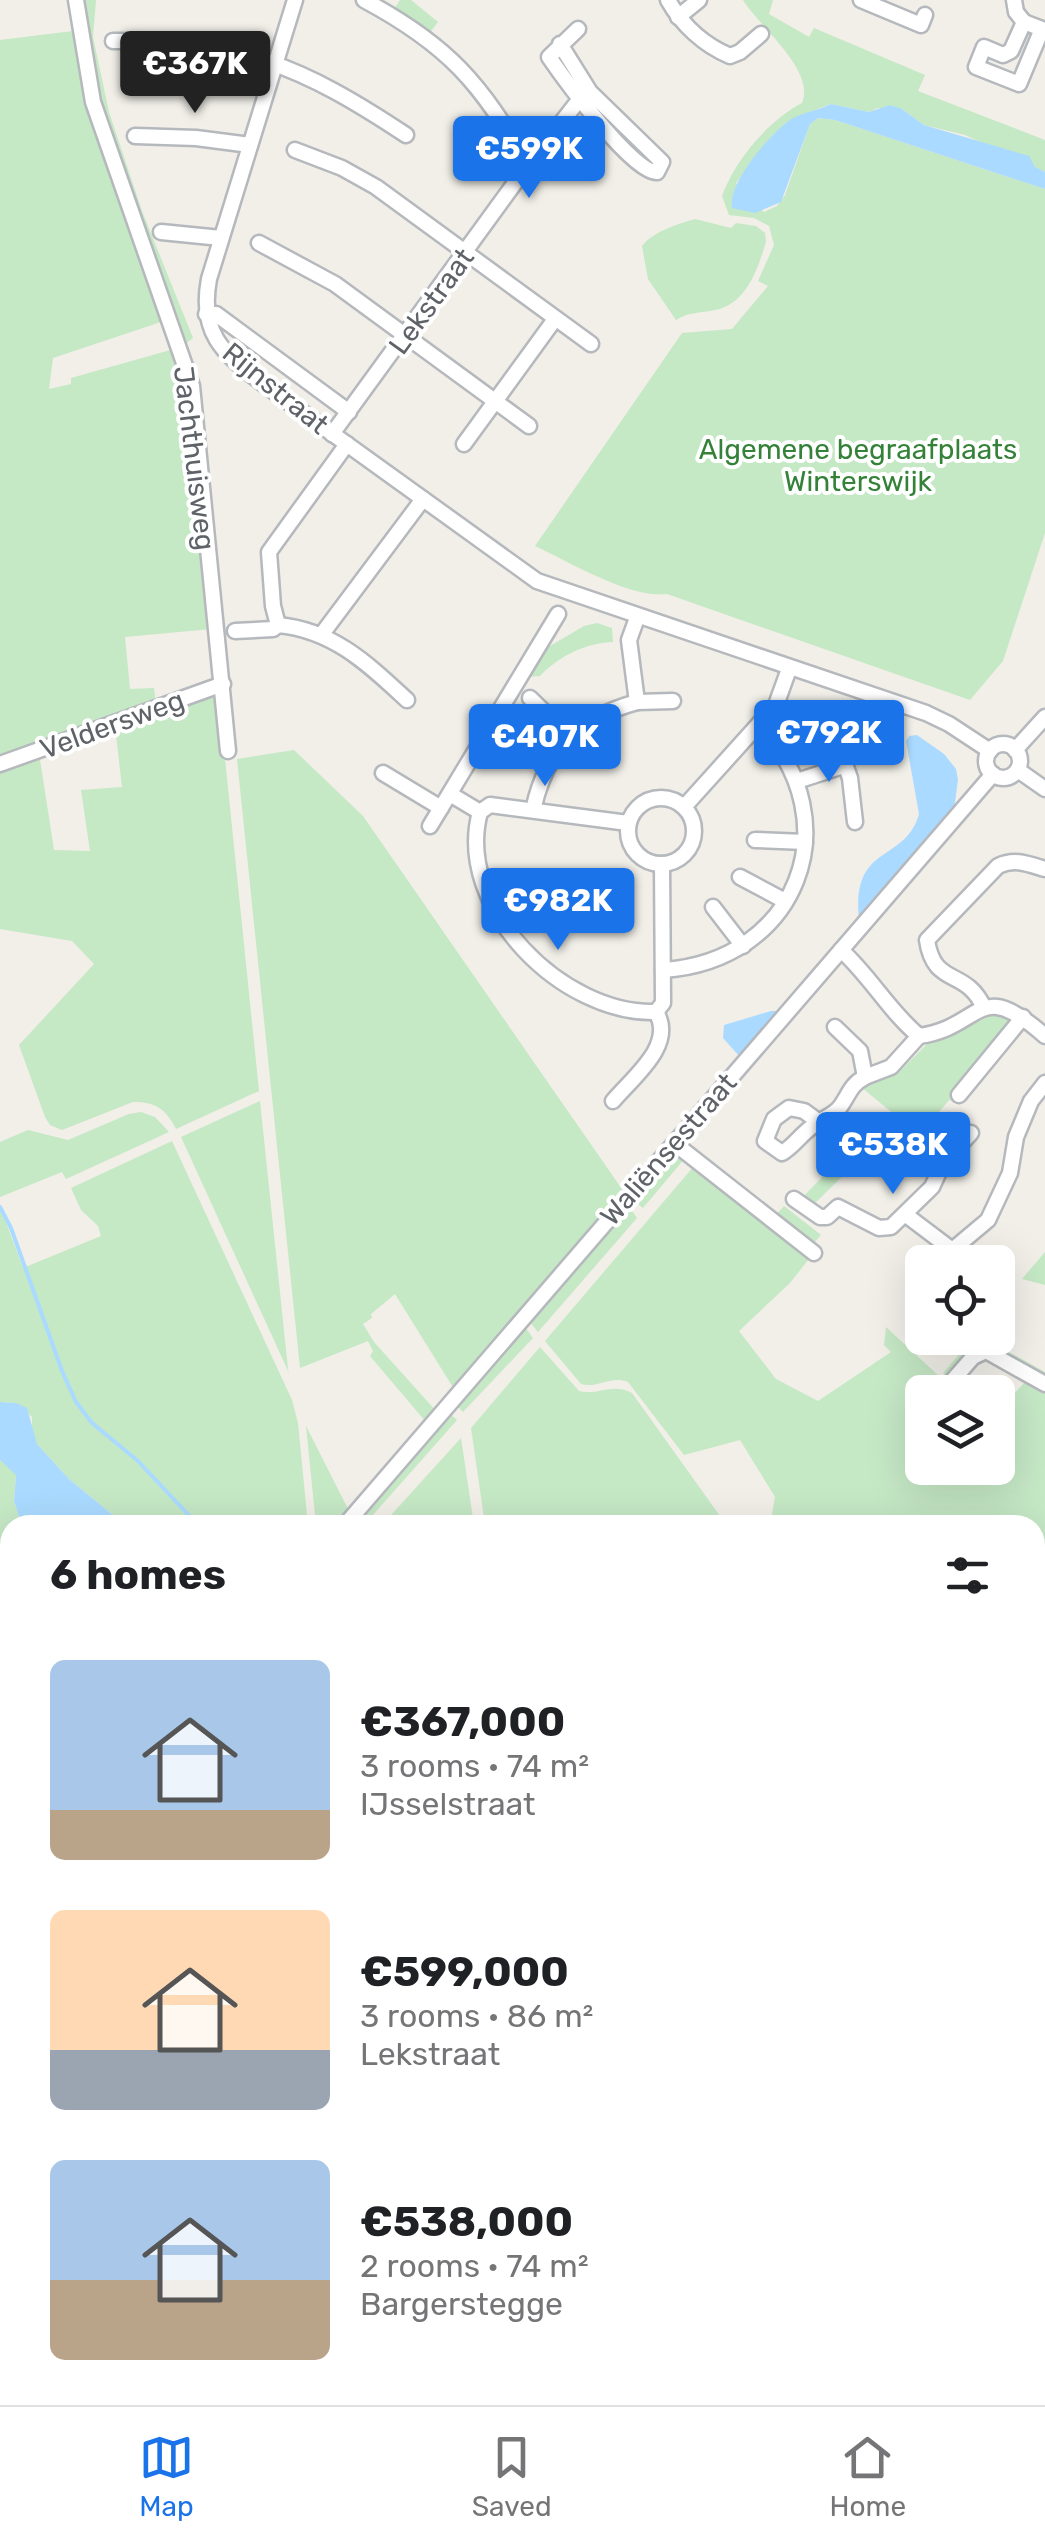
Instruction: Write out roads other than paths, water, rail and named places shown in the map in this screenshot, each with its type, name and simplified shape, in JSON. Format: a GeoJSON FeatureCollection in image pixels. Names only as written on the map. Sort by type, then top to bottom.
{"type":"FeatureCollection","features":[{"type":"Feature","properties":{"kind":"street","name":"Jachthuisweg"},"geometry":{"type":"LineString","coordinates":[[76,0],[92,102],[192,386],[228,751]]}},
{"type":"Feature","properties":{"kind":"street","name":"Rijnstraat"},"geometry":{"type":"LineString","coordinates":[[295,0],[209,279],[206,314],[216,339],[238,365],[536,581],[926,713],[990,752]]}},
{"type":"Feature","properties":{"kind":"street"},"geometry":{"type":"LineString","coordinates":[[364,0],[398,18],[464,69],[499,116],[528,165]]}},
{"type":"Feature","properties":{"kind":"street"},"geometry":{"type":"LineString","coordinates":[[668,0],[678,17],[704,42],[730,56],[760,34]]}},
{"type":"Feature","properties":{"kind":"street"},"geometry":{"type":"LineString","coordinates":[[678,17],[699,0]]}},
{"type":"Feature","properties":{"kind":"street"},"geometry":{"type":"LineString","coordinates":[[1014,0],[1016,12],[1024,22],[1042,29],[1019,84],[976,66],[984,47],[1003,55],[1011,51],[1024,22]]}},
{"type":"Feature","properties":{"kind":"street"},"geometry":{"type":"LineString","coordinates":[[872,2],[921,25],[925,15]]}},
{"type":"Feature","properties":{"kind":"street"},"geometry":{"type":"LineString","coordinates":[[560,44],[590,92],[662,162],[660,170],[650,174],[644,170],[578,100],[549,57],[560,44],[578,29]]}},
{"type":"Feature","properties":{"kind":"street"},"geometry":{"type":"LineString","coordinates":[[113,41],[166,41],[225,48],[277,63],[354,100],[406,135]]}},
{"type":"Feature","properties":{"kind":"street","name":"Lekstraat"},"geometry":{"type":"LineString","coordinates":[[332,434],[578,100]]}},
{"type":"Feature","properties":{"kind":"street"},"geometry":{"type":"LineString","coordinates":[[135,136],[250,145]]}},
{"type":"Feature","properties":{"kind":"street"},"geometry":{"type":"LineString","coordinates":[[295,150],[342,168],[376,187],[591,344]]}},
{"type":"Feature","properties":{"kind":"street"},"geometry":{"type":"LineString","coordinates":[[161,232],[221,238]]}},
{"type":"Feature","properties":{"kind":"street"},"geometry":{"type":"LineString","coordinates":[[259,243],[335,284],[529,426]]}},
{"type":"Feature","properties":{"kind":"street"},"geometry":{"type":"LineString","coordinates":[[206,314],[216,314],[349,412]]}},
{"type":"Feature","properties":{"kind":"street"},"geometry":{"type":"LineString","coordinates":[[464,444],[556,319]]}},
{"type":"Feature","properties":{"kind":"street"},"geometry":{"type":"LineString","coordinates":[[278,625],[269,552],[346,444]]}},
{"type":"Feature","properties":{"kind":"street"},"geometry":{"type":"LineString","coordinates":[[322,634],[423,499]]}},
{"type":"Feature","properties":{"kind":"street"},"geometry":{"type":"LineString","coordinates":[[430,826],[558,614]]}},
{"type":"Feature","properties":{"kind":"street"},"geometry":{"type":"LineString","coordinates":[[637,702],[629,640],[638,618]]}},
{"type":"Feature","properties":{"kind":"street"},"geometry":{"type":"LineString","coordinates":[[236,632],[278,625],[322,634],[359,656],[407,700]]}},
{"type":"Feature","properties":{"kind":"street"},"geometry":{"type":"LineString","coordinates":[[684,807],[776,705],[790,669]]}},
{"type":"Feature","properties":{"kind":"street","name":"Veldersweg"},"geometry":{"type":"LineString","coordinates":[[0,764],[223,684]]}},
{"type":"Feature","properties":{"kind":"street"},"geometry":{"type":"LineString","coordinates":[[530,698],[569,736]]}},
{"type":"Feature","properties":{"kind":"street"},"geometry":{"type":"LineString","coordinates":[[533,810],[550,761],[569,736],[607,710],[637,702],[674,701]]}},
{"type":"Feature","properties":{"kind":"street"},"geometry":{"type":"LineString","coordinates":[[1015,750],[1045,717]]}},
{"type":"Feature","properties":{"kind":"street"},"geometry":{"type":"LineString","coordinates":[[662,970],[694,968],[744,946],[776,916],[795,882],[806,842],[797,780],[776,741],[760,724]]}},
{"type":"Feature","properties":{"kind":"street"},"geometry":{"type":"LineString","coordinates":[[836,739],[846,764],[855,822]]}},
{"type":"Feature","properties":{"kind":"street"},"geometry":{"type":"LineString","coordinates":[[1005,745],[1015,750],[1020,763],[1018,770],[1004,778],[993,774],[987,764],[990,752],[1005,745]]}},
{"type":"Feature","properties":{"kind":"street"},"geometry":{"type":"LineString","coordinates":[[797,780],[846,764]]}},
{"type":"Feature","properties":{"kind":"street"},"geometry":{"type":"LineString","coordinates":[[1018,770],[1045,788]]}},
{"type":"Feature","properties":{"kind":"street"},"geometry":{"type":"LineString","coordinates":[[382,773],[441,808]]}},
{"type":"Feature","properties":{"kind":"street","name":"Waliënsestraat"},"geometry":{"type":"LineString","coordinates":[[354,1515],[993,774]]}},
{"type":"Feature","properties":{"kind":"street"},"geometry":{"type":"LineString","coordinates":[[450,794],[480,812]]}},
{"type":"Feature","properties":{"kind":"street"},"geometry":{"type":"LineString","coordinates":[[658,798],[684,807],[694,830],[685,854],[662,864],[640,857],[632,847],[628,823],[634,811],[658,798]]}},
{"type":"Feature","properties":{"kind":"street"},"geometry":{"type":"LineString","coordinates":[[480,812],[490,806],[628,823]]}},
{"type":"Feature","properties":{"kind":"street"},"geometry":{"type":"LineString","coordinates":[[480,812],[480,864],[488,894],[519,946],[552,977],[583,995],[612,1005],[656,1012],[663,1023],[661,1041],[613,1101]]}},
{"type":"Feature","properties":{"kind":"street"},"geometry":{"type":"LineString","coordinates":[[755,840],[806,842]]}},
{"type":"Feature","properties":{"kind":"street"},"geometry":{"type":"LineString","coordinates":[[984,1008],[968,982],[942,974],[930,960],[927,940],[998,866],[1009,861],[1045,869]]}},
{"type":"Feature","properties":{"kind":"street"},"geometry":{"type":"LineString","coordinates":[[656,1012],[663,1003],[662,864]]}},
{"type":"Feature","properties":{"kind":"street"},"geometry":{"type":"LineString","coordinates":[[740,878],[786,902]]}},
{"type":"Feature","properties":{"kind":"street"},"geometry":{"type":"LineString","coordinates":[[713,907],[744,946]]}},
{"type":"Feature","properties":{"kind":"street"},"geometry":{"type":"LineString","coordinates":[[840,950],[919,1036]]}},
{"type":"Feature","properties":{"kind":"street"},"geometry":{"type":"LineString","coordinates":[[819,1122],[838,1110],[852,1084],[901,1060],[919,1036],[934,1034],[984,1008],[1008,1008],[1045,1036]]}},
{"type":"Feature","properties":{"kind":"street"},"geometry":{"type":"LineString","coordinates":[[958,1094],[1023,1017]]}},
{"type":"Feature","properties":{"kind":"street"},"geometry":{"type":"LineString","coordinates":[[835,1027],[860,1052],[865,1077]]}},
{"type":"Feature","properties":{"kind":"street"},"geometry":{"type":"LineString","coordinates":[[957,1245],[988,1220],[1010,1173],[1016,1137],[1031,1101],[1045,1083]]}},
{"type":"Feature","properties":{"kind":"street"},"geometry":{"type":"LineString","coordinates":[[794,1200],[820,1218],[838,1206],[879,1228],[891,1227],[932,1187],[944,1163],[972,1134]]}},
{"type":"Feature","properties":{"kind":"street"},"geometry":{"type":"LineString","coordinates":[[674,1142],[814,1253]]}},
{"type":"Feature","properties":{"kind":"street"},"geometry":{"type":"LineString","coordinates":[[906,1215],[945,1245]]}},
{"type":"Feature","properties":{"kind":"street"},"geometry":{"type":"LineString","coordinates":[[957,1375],[973,1357],[986,1351],[1045,1384]]}},
{"type":"Feature","properties":{"kind":"water"},"geometry":{"type":"Polygon","coordinates":[[[831,104],[869,112],[890,105],[924,125],[1029,156],[1035,167],[1045,172],[1045,189],[835,120],[818,118],[810,124],[781,202],[755,213],[732,208],[736,185],[774,134],[793,118],[831,104]]]}},
{"type":"Feature","properties":{"kind":"water"},"geometry":{"type":"Polygon","coordinates":[[[917,735],[944,754],[956,769],[954,809],[859,920],[863,878],[871,865],[903,841],[919,814],[906,741],[917,735]]]}},
{"type":"Feature","properties":{"kind":"water"},"geometry":{"type":"Polygon","coordinates":[[[781,1011],[740,1057],[723,1038],[724,1025],[781,1011]]]}},
{"type":"Feature","properties":{"kind":"water"},"geometry":{"type":"Polygon","coordinates":[[[0,1402],[16,1403],[27,1408],[37,1444],[69,1479],[113,1515],[19,1515],[14,1501],[16,1475],[0,1460],[0,1402]]]}},
{"type":"Feature","properties":{"kind":"waterway"},"geometry":{"type":"LineString","coordinates":[[0,1207],[76,1402],[92,1423],[138,1461],[189,1515]]}},
{"type":"Feature","properties":{"kind":"park label","name":"Algemene begraafplaats Winterswijk"},"geometry":{"type":"Point","coordinates":[858,465]}}]}
